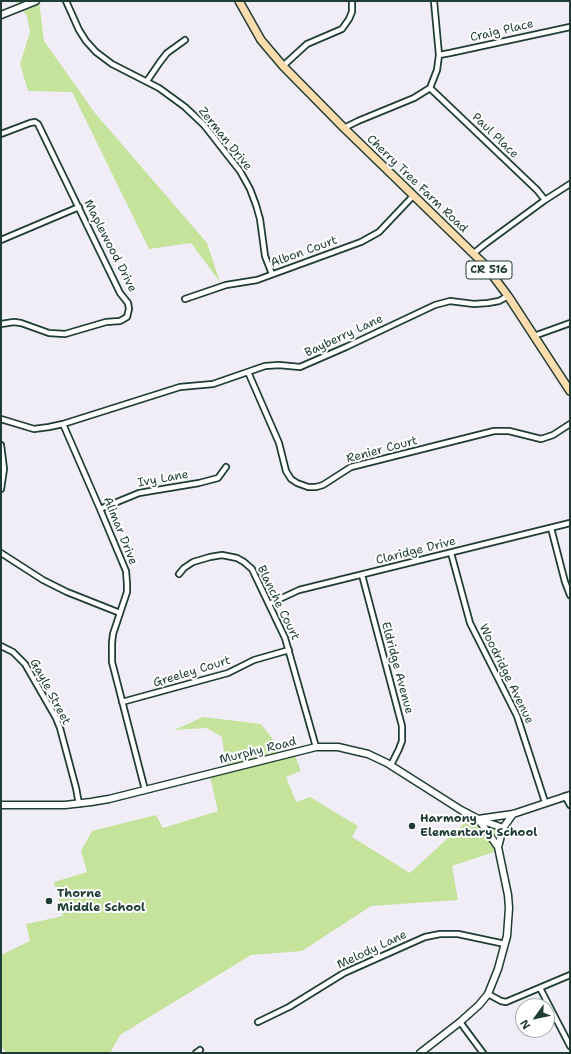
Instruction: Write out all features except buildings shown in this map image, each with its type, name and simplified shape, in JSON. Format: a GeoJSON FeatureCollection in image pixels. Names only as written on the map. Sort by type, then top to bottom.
{"type":"FeatureCollection","features":[{"type":"Feature","properties":{"kind":"main road","name":"Cherry Tree Farm Road"},"geometry":{"type":"LineString","coordinates":[[239,1],[262,40],[283,66],[413,196],[484,264],[508,296],[570,391]]}},
{"type":"Feature","properties":{"kind":"street"},"geometry":{"type":"LineString","coordinates":[[1,15],[36,1]]}},
{"type":"Feature","properties":{"kind":"street","name":"Zerman Drive"},"geometry":{"type":"LineString","coordinates":[[66,1],[79,30],[96,52],[112,64],[147,81],[176,99],[197,118],[240,172],[250,189],[256,205],[260,219],[265,256],[272,274]]}},
{"type":"Feature","properties":{"kind":"street"},"geometry":{"type":"LineString","coordinates":[[283,66],[308,44],[342,28],[352,12],[352,1]]}},
{"type":"Feature","properties":{"kind":"street"},"geometry":{"type":"LineString","coordinates":[[344,128],[414,98],[430,88],[437,70],[439,55],[434,1]]}},
{"type":"Feature","properties":{"kind":"street","name":"Craig Place"},"geometry":{"type":"LineString","coordinates":[[439,55],[570,27]]}},
{"type":"Feature","properties":{"kind":"street"},"geometry":{"type":"LineString","coordinates":[[147,81],[167,53],[185,40]]}},
{"type":"Feature","properties":{"kind":"street","name":"Paul Place"},"geometry":{"type":"LineString","coordinates":[[430,88],[531,184],[545,200]]}},
{"type":"Feature","properties":{"kind":"street","name":"Maplewood Drive"},"geometry":{"type":"LineString","coordinates":[[1,134],[30,123],[35,122],[38,124],[120,293],[128,303],[129,309],[126,317],[120,321],[106,322],[65,334],[49,333],[21,323],[14,322],[1,324]]}},
{"type":"Feature","properties":{"kind":"street"},"geometry":{"type":"LineString","coordinates":[[474,253],[545,200],[570,184]]}},
{"type":"Feature","properties":{"kind":"street","name":"Albon Court"},"geometry":{"type":"LineString","coordinates":[[185,299],[230,284],[253,281],[352,246],[370,238],[379,232],[413,196]]}},
{"type":"Feature","properties":{"kind":"street"},"geometry":{"type":"LineString","coordinates":[[1,240],[79,207]]}},
{"type":"Feature","properties":{"kind":"street","name":"Bayberry Lane"},"geometry":{"type":"LineString","coordinates":[[1,419],[34,429],[49,428],[180,386],[213,384],[275,364],[300,367],[306,366],[427,308],[443,302],[453,301],[474,304],[488,303],[508,296]]}},
{"type":"Feature","properties":{"kind":"street"},"geometry":{"type":"LineString","coordinates":[[534,336],[570,323]]}},
{"type":"Feature","properties":{"kind":"street","name":"Renier Court"},"geometry":{"type":"LineString","coordinates":[[248,372],[279,443],[286,471],[291,479],[308,487],[323,485],[351,467],[486,433],[508,431],[541,439],[553,435],[570,424]]}},
{"type":"Feature","properties":{"kind":"street","name":"Alimar Drive"},"geometry":{"type":"LineString","coordinates":[[63,424],[124,566],[127,578],[127,592],[113,634],[111,653],[145,790]]}},
{"type":"Feature","properties":{"kind":"street"},"geometry":{"type":"LineString","coordinates":[[1,445],[4,469],[1,489]]}},
{"type":"Feature","properties":{"kind":"street","name":"Ivy Lane"},"geometry":{"type":"LineString","coordinates":[[100,509],[139,493],[199,483],[218,478],[226,467]]}},
{"type":"Feature","properties":{"kind":"street","name":"Claridge Drive"},"geometry":{"type":"LineString","coordinates":[[269,604],[300,590],[570,524]]}},
{"type":"Feature","properties":{"kind":"street"},"geometry":{"type":"LineString","coordinates":[[551,528],[565,582],[570,595]]}},
{"type":"Feature","properties":{"kind":"street","name":"Woodridge Avenue"},"geometry":{"type":"LineString","coordinates":[[451,553],[470,623],[517,716],[545,802]]}},
{"type":"Feature","properties":{"kind":"street"},"geometry":{"type":"LineString","coordinates":[[1,554],[43,580],[67,592],[120,613]]}},
{"type":"Feature","properties":{"kind":"street","name":"Blanche Court"},"geometry":{"type":"LineString","coordinates":[[179,574],[187,566],[210,557],[222,555],[237,558],[252,569],[285,638],[316,747]]}},
{"type":"Feature","properties":{"kind":"street","name":"Eldridge Avenue"},"geometry":{"type":"LineString","coordinates":[[362,575],[402,726],[400,745],[391,765]]}},
{"type":"Feature","properties":{"kind":"street","name":"Gayle Street"},"geometry":{"type":"LineString","coordinates":[[1,646],[13,652],[25,664],[56,718],[72,773],[79,804]]}},
{"type":"Feature","properties":{"kind":"street","name":"Greeley Court"},"geometry":{"type":"LineString","coordinates":[[122,702],[228,673],[254,660],[289,650]]}},
{"type":"Feature","properties":{"kind":"street","name":"Murphy Road"},"geometry":{"type":"LineString","coordinates":[[1,805],[79,804],[109,799],[316,747],[338,747],[368,754],[391,765],[461,810],[478,819],[503,828]]}},
{"type":"Feature","properties":{"kind":"street"},"geometry":{"type":"LineString","coordinates":[[498,847],[478,819],[513,814],[568,795],[570,805]]}},
{"type":"Feature","properties":{"kind":"street"},"geometry":{"type":"LineString","coordinates":[[420,1053],[474,1010],[488,994],[498,969],[505,944],[508,924],[508,902],[498,847],[503,828],[513,814]]}},
{"type":"Feature","properties":{"kind":"street","name":"Melody Lane"},"geometry":{"type":"LineString","coordinates":[[258,1022],[286,1009],[344,973],[425,937],[440,934],[458,934],[505,944]]}},
{"type":"Feature","properties":{"kind":"street"},"geometry":{"type":"LineString","coordinates":[[488,994],[506,1002],[570,975]]}},
{"type":"Feature","properties":{"kind":"street"},"geometry":{"type":"LineString","coordinates":[[540,988],[570,1046]]}},
{"type":"Feature","properties":{"kind":"street"},"geometry":{"type":"LineString","coordinates":[[460,1022],[483,1053]]}},
{"type":"Feature","properties":{"kind":"green space"},"geometry":{"type":"Polygon","coordinates":[[[15,1],[39,1],[44,41],[95,113],[207,243],[220,282],[191,243],[149,249],[72,92],[28,91],[20,64],[30,32],[27,16],[15,1]]]}},
{"type":"Feature","properties":{"kind":"green space"},"geometry":{"type":"Polygon","coordinates":[[[203,717],[261,724],[285,755],[294,753],[301,771],[286,777],[296,802],[310,797],[358,826],[352,837],[410,873],[473,815],[501,827],[497,851],[452,866],[458,900],[371,906],[302,951],[251,955],[120,1035],[110,1053],[6,1053],[1,1044],[1,955],[30,941],[26,924],[63,916],[54,882],[87,872],[81,851],[92,831],[156,815],[163,828],[218,811],[209,773],[226,769],[222,737],[207,728],[174,730],[203,717]]]}},
{"type":"Feature","properties":{"kind":"place","name":"Harmony Elementary School"},"geometry":{"type":"Point","coordinates":[412,826]}},
{"type":"Feature","properties":{"kind":"place","name":"Thorne Middle School"},"geometry":{"type":"Point","coordinates":[49,901]}}]}
